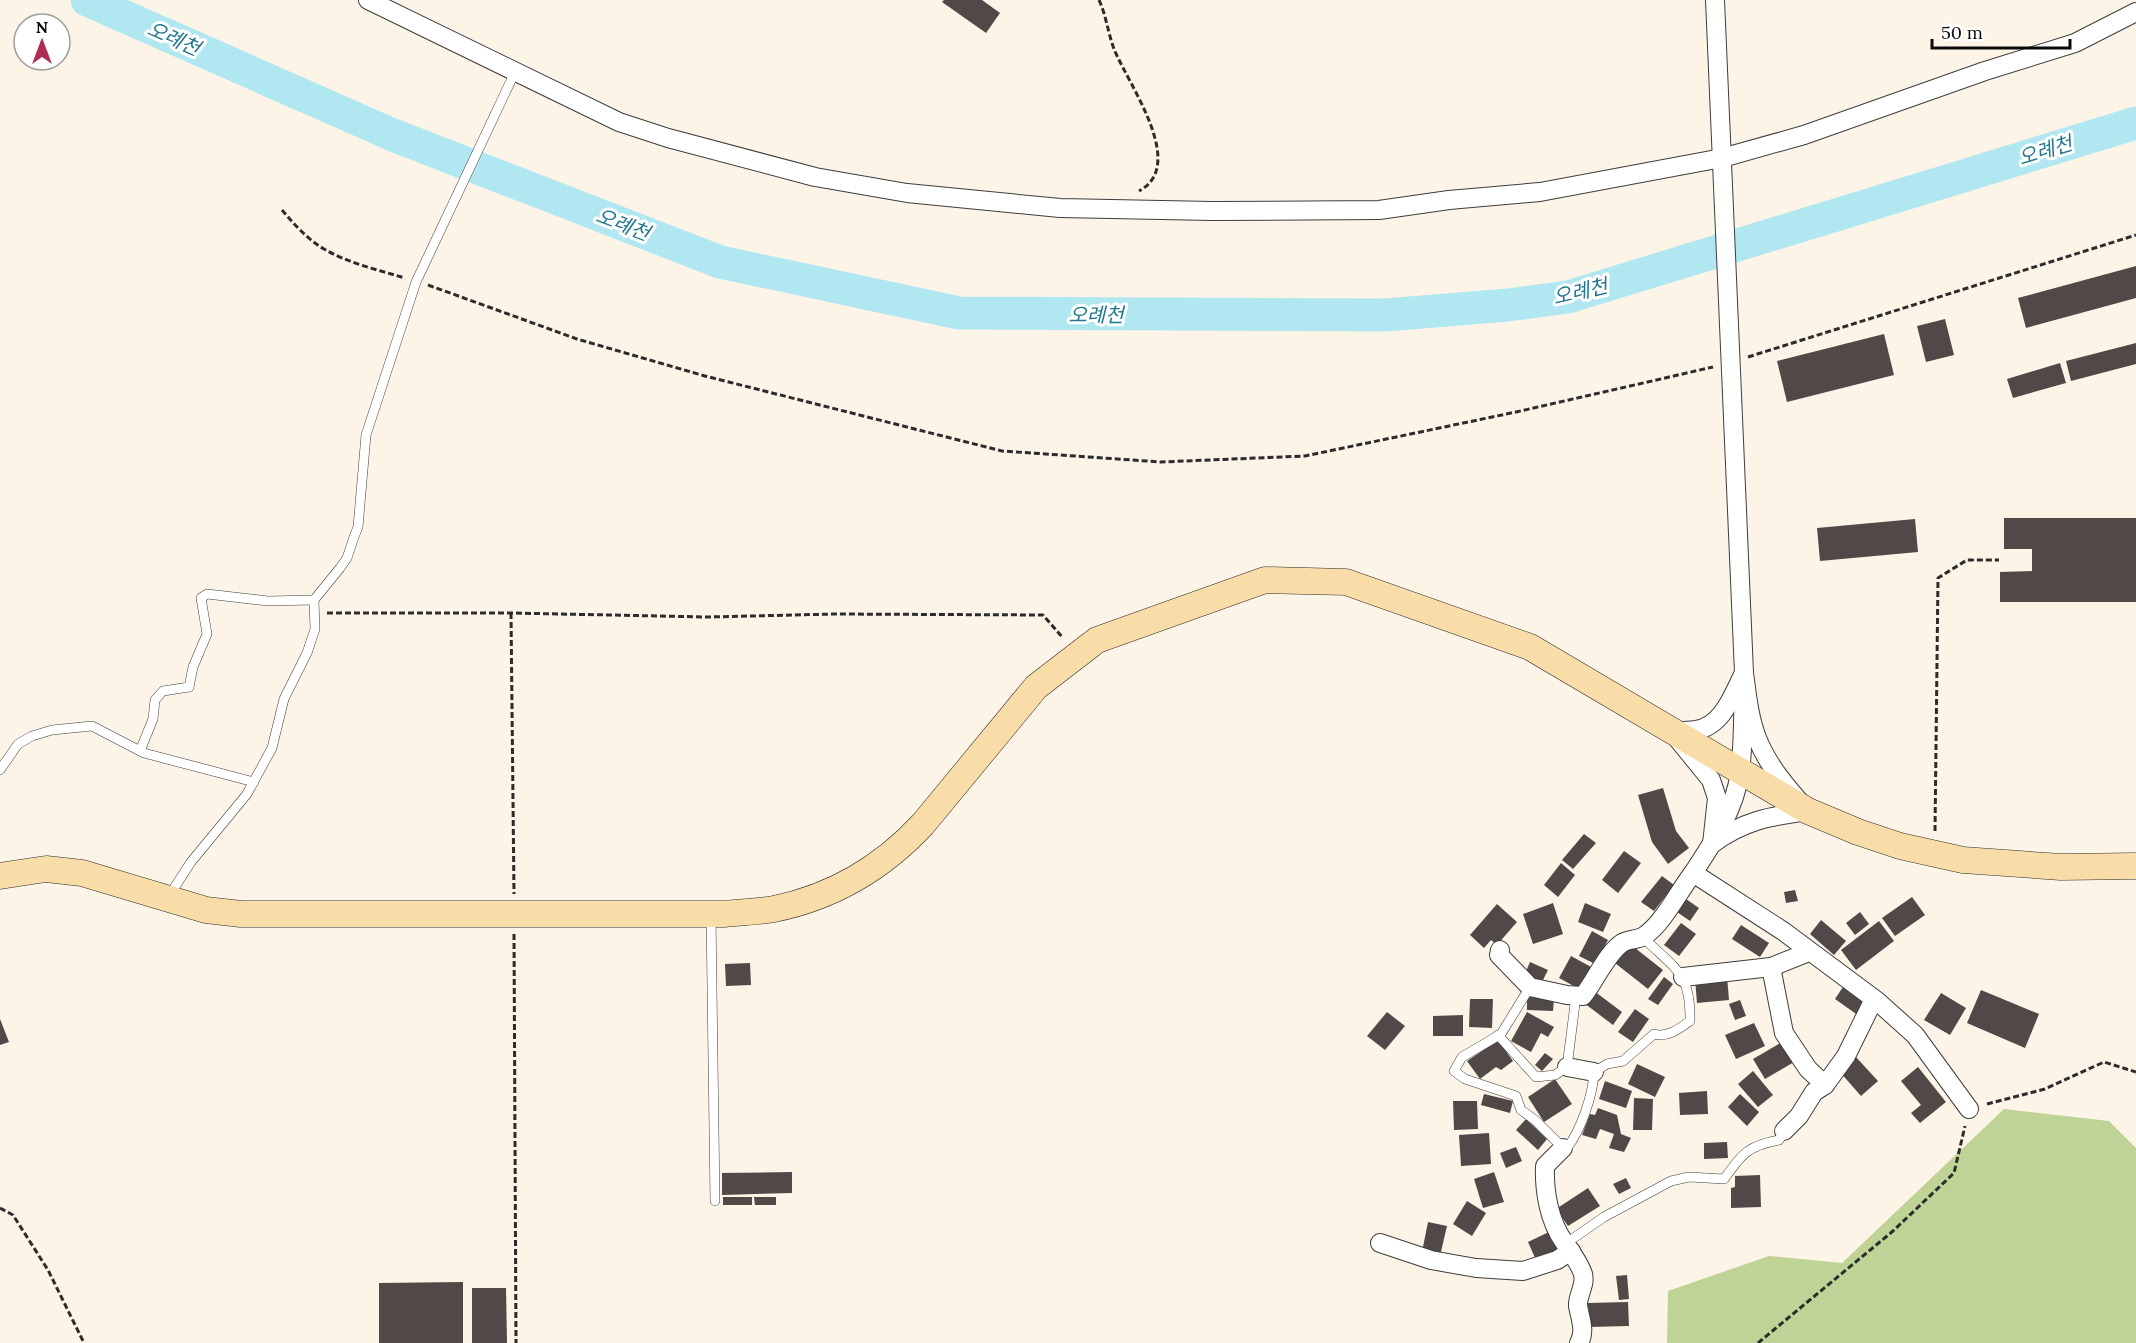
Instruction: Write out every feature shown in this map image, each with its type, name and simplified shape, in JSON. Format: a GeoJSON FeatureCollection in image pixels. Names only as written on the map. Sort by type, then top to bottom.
{"type":"FeatureCollection","features":[{"type":"Feature","properties":{"kind":"street"},"geometry":{"type":"LineString","coordinates":[[368,0],[619,122],[668,138],[816,177],[907,193],[1060,208],[1212,211],[1379,210],[1449,200],[1540,192],[1722,158],[1804,135],[1975,75],[2075,43],[2136,12]]}},
{"type":"Feature","properties":{"kind":"street"},"geometry":{"type":"LineString","coordinates":[[1715,0],[1744,673],[1749,712],[1757,738],[1774,769],[1808,812]]}},
{"type":"Feature","properties":{"kind":"street"},"geometry":{"type":"LineString","coordinates":[[0,876],[46,869],[66,870],[206,910],[241,914],[711,914],[772,909],[806,901],[848,883],[904,844],[924,824],[1036,687],[1097,640],[1265,580],[1346,582],[1530,647],[1808,812],[1900,846],[1963,860],[2061,867],[2136,867]]}},
{"type":"Feature","properties":{"kind":"street"},"geometry":{"type":"LineString","coordinates":[[1672,732],[1697,730],[1714,722],[1722,714],[1744,673]]}},
{"type":"Feature","properties":{"kind":"street"},"geometry":{"type":"LineString","coordinates":[[1500,950],[1498,955],[1530,987],[1583,996],[1622,943],[1643,937],[1666,913],[1713,844],[1732,803],[1740,773],[1744,673]]}},
{"type":"Feature","properties":{"kind":"street"},"geometry":{"type":"LineString","coordinates":[[1672,732],[1712,780],[1716,798],[1713,844]]}},
{"type":"Feature","properties":{"kind":"street"},"geometry":{"type":"LineString","coordinates":[[1713,844],[1730,831],[1750,822],[1779,815],[1808,812]]}},
{"type":"Feature","properties":{"kind":"street"},"geometry":{"type":"LineString","coordinates":[[1693,873],[1783,931],[1874,999],[1915,1035],[1969,1109]]}},
{"type":"Feature","properties":{"kind":"street"},"geometry":{"type":"LineString","coordinates":[[1683,977],[1771,967],[1809,952]]}},
{"type":"Feature","properties":{"kind":"street"},"geometry":{"type":"LineString","coordinates":[[1771,967],[1784,1033],[1808,1069],[1825,1085]]}},
{"type":"Feature","properties":{"kind":"street"},"geometry":{"type":"LineString","coordinates":[[1784,1131],[1799,1116],[1814,1092],[1825,1085],[1846,1056],[1874,999]]}},
{"type":"Feature","properties":{"kind":"street"},"geometry":{"type":"LineString","coordinates":[[1567,1068],[1594,1072]]}},
{"type":"Feature","properties":{"kind":"street"},"geometry":{"type":"LineString","coordinates":[[1563,1148],[1545,1166],[1544,1187],[1551,1214],[1584,1278],[1578,1305],[1582,1317],[1582,1339],[1579,1343]]}},
{"type":"Feature","properties":{"kind":"street"},"geometry":{"type":"LineString","coordinates":[[1380,1243],[1431,1260],[1476,1268],[1523,1271],[1557,1260],[1568,1247]]}},
{"type":"Feature","properties":{"kind":"lane"},"geometry":{"type":"LineString","coordinates":[[168,898],[191,862],[247,794],[272,748],[284,699],[307,653],[315,629],[314,600],[347,558],[358,527],[366,435],[416,282],[515,72]]}},
{"type":"Feature","properties":{"kind":"lane"},"geometry":{"type":"LineString","coordinates":[[140,751],[153,719],[155,700],[163,691],[189,687],[193,666],[207,634],[201,598],[207,594],[268,601],[314,600]]}},
{"type":"Feature","properties":{"kind":"lane"},"geometry":{"type":"LineString","coordinates":[[0,770],[18,744],[32,736],[77,726],[92,726],[140,751],[254,782]]}},
{"type":"Feature","properties":{"kind":"lane"},"geometry":{"type":"LineString","coordinates":[[711,914],[715,1201]]}},
{"type":"Feature","properties":{"kind":"lane"},"geometry":{"type":"LineString","coordinates":[[1530,987],[1501,1034],[1462,1057],[1454,1071],[1465,1079],[1516,1096],[1521,1110],[1535,1120],[1563,1148],[1567,1148],[1575,1138],[1593,1085],[1594,1072],[1607,1064],[1623,1061],[1654,1034],[1662,1036],[1679,1029],[1690,1021],[1690,1000],[1681,973],[1643,937]]}},
{"type":"Feature","properties":{"kind":"lane"},"geometry":{"type":"LineString","coordinates":[[1498,1035],[1536,1077],[1555,1076],[1567,1068],[1576,996]]}},
{"type":"Feature","properties":{"kind":"lane"},"geometry":{"type":"LineString","coordinates":[[1568,1247],[1605,1217],[1671,1181],[1689,1177],[1724,1179],[1749,1149],[1779,1140],[1784,1131]]}},
{"type":"Feature","properties":{"kind":"path"},"geometry":{"type":"LineString","coordinates":[[1099,0],[1114,48],[1153,130],[1157,145],[1159,162],[1156,173],[1149,186],[1134,194]]}},
{"type":"Feature","properties":{"kind":"path"},"geometry":{"type":"LineString","coordinates":[[282,210],[300,230],[323,248],[349,260],[577,339],[705,376],[1002,451],[1161,462],[1305,456],[1516,412],[1730,363],[2136,235]]}},
{"type":"Feature","properties":{"kind":"path"},"geometry":{"type":"LineString","coordinates":[[1935,854],[1938,578],[1967,560],[1999,560]]}},
{"type":"Feature","properties":{"kind":"path"},"geometry":{"type":"LineString","coordinates":[[315,613],[511,613],[708,617],[836,614],[1043,615],[1080,654]]}},
{"type":"Feature","properties":{"kind":"path"},"geometry":{"type":"LineString","coordinates":[[511,613],[516,1343]]}},
{"type":"Feature","properties":{"kind":"path"},"geometry":{"type":"LineString","coordinates":[[1758,1343],[1893,1231],[1954,1173],[1969,1109],[2045,1089],[2104,1062],[2136,1072]]}},
{"type":"Feature","properties":{"kind":"path"},"geometry":{"type":"LineString","coordinates":[[0,1208],[13,1215],[48,1270],[84,1343]]}},
{"type":"Feature","properties":{"kind":"green space"},"geometry":{"type":"Polygon","coordinates":[[[2004,1109],[2109,1121],[2136,1148],[2136,1343],[1667,1343],[1668,1291],[1769,1256],[1842,1263],[2004,1109]]]}},
{"type":"Feature","properties":{"kind":"building"},"geometry":{"type":"Polygon","coordinates":[[[944,0],[982,0],[1000,13],[986,33],[942,2],[944,0]]]}},
{"type":"Feature","properties":{"kind":"building"},"geometry":{"type":"Polygon","coordinates":[[[2136,266],[2136,298],[2026,328],[2018,298],[2136,266]]]}},
{"type":"Feature","properties":{"kind":"building"},"geometry":{"type":"Polygon","coordinates":[[[1945,319],[1954,355],[1926,362],[1917,326],[1945,319]]]}},
{"type":"Feature","properties":{"kind":"building"},"geometry":{"type":"Polygon","coordinates":[[[1884,334],[1894,375],[1787,402],[1777,361],[1884,334]]]}},
{"type":"Feature","properties":{"kind":"building"},"geometry":{"type":"Polygon","coordinates":[[[2136,343],[2136,364],[2071,381],[2066,361],[2136,343]]]}},
{"type":"Feature","properties":{"kind":"building"},"geometry":{"type":"Polygon","coordinates":[[[2060,363],[2066,383],[2013,398],[2007,379],[2060,363]]]}},
{"type":"Feature","properties":{"kind":"building"},"geometry":{"type":"Polygon","coordinates":[[[2004,518],[2136,518],[2136,602],[2000,602],[2000,572],[2032,571],[2032,549],[2004,549],[2004,518]]]}},
{"type":"Feature","properties":{"kind":"building"},"geometry":{"type":"Polygon","coordinates":[[[1915,519],[1918,552],[1820,561],[1817,528],[1915,519]]]}},
{"type":"Feature","properties":{"kind":"building"},"geometry":{"type":"Polygon","coordinates":[[[1663,788],[1676,831],[1689,848],[1668,864],[1652,842],[1638,795],[1663,788]]]}},
{"type":"Feature","properties":{"kind":"building"},"geometry":{"type":"Polygon","coordinates":[[[1584,834],[1596,843],[1573,869],[1562,860],[1584,834]]]}},
{"type":"Feature","properties":{"kind":"building"},"geometry":{"type":"Polygon","coordinates":[[[1624,851],[1641,863],[1618,893],[1602,880],[1624,851]]]}},
{"type":"Feature","properties":{"kind":"building"},"geometry":{"type":"Polygon","coordinates":[[[1561,863],[1575,875],[1558,897],[1544,885],[1561,863]]]}},
{"type":"Feature","properties":{"kind":"building"},"geometry":{"type":"Polygon","coordinates":[[[1662,876],[1674,885],[1654,911],[1641,902],[1662,876]]]}},
{"type":"Feature","properties":{"kind":"building"},"geometry":{"type":"Polygon","coordinates":[[[1795,890],[1798,901],[1786,903],[1784,892],[1795,890]]]}},
{"type":"Feature","properties":{"kind":"building"},"geometry":{"type":"Polygon","coordinates":[[[1683,897],[1699,908],[1690,921],[1674,910],[1683,897]]]}},
{"type":"Feature","properties":{"kind":"building"},"geometry":{"type":"Polygon","coordinates":[[[1912,897],[1925,915],[1895,936],[1882,918],[1912,897]]]}},
{"type":"Feature","properties":{"kind":"building"},"geometry":{"type":"Polygon","coordinates":[[[1553,903],[1563,934],[1533,944],[1523,914],[1553,903]]]}},
{"type":"Feature","properties":{"kind":"building"},"geometry":{"type":"Polygon","coordinates":[[[1585,903],[1611,914],[1603,932],[1578,922],[1585,903]]]}},
{"type":"Feature","properties":{"kind":"building"},"geometry":{"type":"Polygon","coordinates":[[[1497,904],[1517,922],[1497,945],[1491,940],[1484,948],[1470,935],[1497,904]]]}},
{"type":"Feature","properties":{"kind":"building"},"geometry":{"type":"Polygon","coordinates":[[[1860,912],[1869,924],[1855,935],[1846,923],[1860,912]]]}},
{"type":"Feature","properties":{"kind":"building"},"geometry":{"type":"Polygon","coordinates":[[[1821,920],[1846,941],[1834,955],[1810,934],[1821,920]]]}},
{"type":"Feature","properties":{"kind":"building"},"geometry":{"type":"Polygon","coordinates":[[[1879,921],[1894,941],[1856,970],[1841,950],[1879,921]]]}},
{"type":"Feature","properties":{"kind":"building"},"geometry":{"type":"Polygon","coordinates":[[[1681,923],[1696,934],[1679,956],[1664,945],[1681,923]]]}},
{"type":"Feature","properties":{"kind":"building"},"geometry":{"type":"Polygon","coordinates":[[[1741,925],[1769,943],[1760,957],[1732,939],[1741,925]]]}},
{"type":"Feature","properties":{"kind":"building"},"geometry":{"type":"Polygon","coordinates":[[[1592,931],[1608,940],[1595,964],[1579,956],[1592,931]]]}},
{"type":"Feature","properties":{"kind":"building"},"geometry":{"type":"Polygon","coordinates":[[[1630,944],[1663,970],[1648,989],[1615,963],[1630,944]]]}},
{"type":"Feature","properties":{"kind":"building"},"geometry":{"type":"Polygon","coordinates":[[[1571,956],[1593,968],[1581,990],[1559,978],[1571,956]]]}},
{"type":"Feature","properties":{"kind":"building"},"geometry":{"type":"Polygon","coordinates":[[[1530,962],[1548,970],[1541,984],[1524,976],[1530,962]]]}},
{"type":"Feature","properties":{"kind":"building"},"geometry":{"type":"Polygon","coordinates":[[[750,963],[751,985],[726,986],[725,964],[750,963]]]}},
{"type":"Feature","properties":{"kind":"building"},"geometry":{"type":"Polygon","coordinates":[[[1727,976],[1729,1000],[1697,1003],[1695,979],[1727,976]]]}},
{"type":"Feature","properties":{"kind":"building"},"geometry":{"type":"Polygon","coordinates":[[[1664,977],[1673,984],[1658,1005],[1648,999],[1664,977]]]}},
{"type":"Feature","properties":{"kind":"building"},"geometry":{"type":"Polygon","coordinates":[[[1843,987],[1867,1005],[1859,1016],[1835,999],[1843,987]]]}},
{"type":"Feature","properties":{"kind":"building"},"geometry":{"type":"Polygon","coordinates":[[[1981,990],[2039,1014],[2025,1048],[1967,1023],[1981,990]]]}},
{"type":"Feature","properties":{"kind":"building"},"geometry":{"type":"Polygon","coordinates":[[[1594,991],[1622,1012],[1613,1025],[1584,1003],[1594,991]]]}},
{"type":"Feature","properties":{"kind":"building"},"geometry":{"type":"Polygon","coordinates":[[[1941,993],[1966,1008],[1950,1035],[1924,1020],[1941,993]]]}},
{"type":"Feature","properties":{"kind":"building"},"geometry":{"type":"Polygon","coordinates":[[[1527,997],[1554,998],[1553,1011],[1527,1010],[1527,997]]]}},
{"type":"Feature","properties":{"kind":"building"},"geometry":{"type":"Polygon","coordinates":[[[1470,999],[1493,999],[1492,1028],[1469,1027],[1470,999]]]}},
{"type":"Feature","properties":{"kind":"building"},"geometry":{"type":"Polygon","coordinates":[[[1740,1000],[1746,1016],[1735,1020],[1729,1004],[1740,1000]]]}},
{"type":"Feature","properties":{"kind":"building"},"geometry":{"type":"Polygon","coordinates":[[[1635,1009],[1649,1019],[1633,1042],[1618,1032],[1635,1009]]]}},
{"type":"Feature","properties":{"kind":"building"},"geometry":{"type":"Polygon","coordinates":[[[1387,1012],[1405,1026],[1385,1050],[1367,1036],[1387,1012]]]}},
{"type":"Feature","properties":{"kind":"building"},"geometry":{"type":"Polygon","coordinates":[[[1527,1012],[1554,1027],[1548,1037],[1541,1033],[1531,1052],[1511,1041],[1527,1012]]]}},
{"type":"Feature","properties":{"kind":"building"},"geometry":{"type":"Polygon","coordinates":[[[1463,1015],[1463,1036],[1433,1036],[1433,1016],[1463,1015]]]}},
{"type":"Feature","properties":{"kind":"building"},"geometry":{"type":"Polygon","coordinates":[[[0,1019],[9,1042],[0,1045],[0,1019]]]}},
{"type":"Feature","properties":{"kind":"building"},"geometry":{"type":"Polygon","coordinates":[[[1754,1023],[1765,1046],[1736,1059],[1725,1035],[1754,1023]]]}},
{"type":"Feature","properties":{"kind":"building"},"geometry":{"type":"Polygon","coordinates":[[[1498,1040],[1513,1061],[1501,1070],[1496,1067],[1480,1079],[1467,1061],[1498,1040]]]}},
{"type":"Feature","properties":{"kind":"building"},"geometry":{"type":"Polygon","coordinates":[[[1782,1042],[1794,1062],[1765,1079],[1753,1059],[1782,1042]]]}},
{"type":"Feature","properties":{"kind":"building"},"geometry":{"type":"Polygon","coordinates":[[[1545,1053],[1553,1059],[1542,1071],[1535,1065],[1545,1053]]]}},
{"type":"Feature","properties":{"kind":"building"},"geometry":{"type":"Polygon","coordinates":[[[1855,1056],[1878,1081],[1861,1096],[1839,1071],[1855,1056]]]}},
{"type":"Feature","properties":{"kind":"building"},"geometry":{"type":"Polygon","coordinates":[[[1637,1064],[1665,1077],[1655,1097],[1628,1084],[1637,1064]]]}},
{"type":"Feature","properties":{"kind":"building"},"geometry":{"type":"Polygon","coordinates":[[[1918,1067],[1946,1102],[1920,1123],[1911,1113],[1921,1105],[1901,1081],[1918,1067]]]}},
{"type":"Feature","properties":{"kind":"building"},"geometry":{"type":"Polygon","coordinates":[[[1753,1071],[1773,1095],[1758,1107],[1738,1084],[1753,1071]]]}},
{"type":"Feature","properties":{"kind":"building"},"geometry":{"type":"Polygon","coordinates":[[[1555,1079],[1572,1104],[1544,1122],[1528,1097],[1555,1079]]]}},
{"type":"Feature","properties":{"kind":"building"},"geometry":{"type":"Polygon","coordinates":[[[1605,1081],[1632,1091],[1626,1108],[1599,1099],[1605,1081]]]}},
{"type":"Feature","properties":{"kind":"building"},"geometry":{"type":"Polygon","coordinates":[[[1707,1091],[1708,1114],[1680,1115],[1679,1093],[1707,1091]]]}},
{"type":"Feature","properties":{"kind":"building"},"geometry":{"type":"Polygon","coordinates":[[[1484,1094],[1513,1101],[1510,1113],[1481,1105],[1484,1094]]]}},
{"type":"Feature","properties":{"kind":"building"},"geometry":{"type":"Polygon","coordinates":[[[1740,1094],[1759,1112],[1747,1126],[1728,1107],[1740,1094]]]}},
{"type":"Feature","properties":{"kind":"building"},"geometry":{"type":"Polygon","coordinates":[[[1634,1098],[1653,1099],[1652,1130],[1633,1130],[1634,1098]]]}},
{"type":"Feature","properties":{"kind":"building"},"geometry":{"type":"Polygon","coordinates":[[[1453,1101],[1477,1101],[1478,1129],[1454,1130],[1453,1101]]]}},
{"type":"Feature","properties":{"kind":"building"},"geometry":{"type":"Polygon","coordinates":[[[1598,1108],[1617,1115],[1621,1134],[1631,1138],[1624,1152],[1609,1148],[1614,1134],[1600,1129],[1596,1139],[1582,1135],[1590,1114],[1595,1115],[1598,1108]]]}},
{"type":"Feature","properties":{"kind":"building"},"geometry":{"type":"Polygon","coordinates":[[[1526,1119],[1547,1139],[1538,1150],[1516,1130],[1526,1119]]]}},
{"type":"Feature","properties":{"kind":"building"},"geometry":{"type":"Polygon","coordinates":[[[1489,1133],[1491,1164],[1461,1166],[1459,1135],[1489,1133]]]}},
{"type":"Feature","properties":{"kind":"building"},"geometry":{"type":"Polygon","coordinates":[[[1727,1142],[1728,1158],[1704,1159],[1704,1143],[1727,1142]]]}},
{"type":"Feature","properties":{"kind":"building"},"geometry":{"type":"Polygon","coordinates":[[[1516,1147],[1522,1161],[1506,1168],[1500,1153],[1516,1147]]]}},
{"type":"Feature","properties":{"kind":"building"},"geometry":{"type":"Polygon","coordinates":[[[792,1172],[792,1193],[722,1195],[722,1173],[792,1172]]]}},
{"type":"Feature","properties":{"kind":"building"},"geometry":{"type":"Polygon","coordinates":[[[1494,1172],[1504,1202],[1483,1208],[1474,1179],[1494,1172]]]}},
{"type":"Feature","properties":{"kind":"building"},"geometry":{"type":"Polygon","coordinates":[[[1760,1175],[1761,1207],[1731,1208],[1731,1188],[1735,1187],[1735,1176],[1760,1175]]]}},
{"type":"Feature","properties":{"kind":"building"},"geometry":{"type":"Polygon","coordinates":[[[1626,1178],[1631,1188],[1619,1194],[1613,1184],[1626,1178]]]}},
{"type":"Feature","properties":{"kind":"building"},"geometry":{"type":"Polygon","coordinates":[[[1588,1188],[1600,1206],[1568,1226],[1556,1209],[1588,1188]]]}},
{"type":"Feature","properties":{"kind":"building"},"geometry":{"type":"Polygon","coordinates":[[[723,1197],[752,1197],[752,1205],[723,1205],[723,1197]]]}},
{"type":"Feature","properties":{"kind":"building"},"geometry":{"type":"Polygon","coordinates":[[[754,1197],[776,1197],[776,1205],[755,1205],[754,1197]]]}},
{"type":"Feature","properties":{"kind":"building"},"geometry":{"type":"Polygon","coordinates":[[[1467,1201],[1486,1213],[1472,1236],[1453,1224],[1467,1201]]]}},
{"type":"Feature","properties":{"kind":"building"},"geometry":{"type":"Polygon","coordinates":[[[1428,1222],[1447,1226],[1440,1256],[1422,1252],[1428,1222]]]}},
{"type":"Feature","properties":{"kind":"building"},"geometry":{"type":"Polygon","coordinates":[[[1551,1231],[1559,1249],[1536,1260],[1528,1242],[1551,1231]]]}},
{"type":"Feature","properties":{"kind":"building"},"geometry":{"type":"Polygon","coordinates":[[[1627,1275],[1629,1299],[1619,1300],[1616,1276],[1627,1275]]]}},
{"type":"Feature","properties":{"kind":"building"},"geometry":{"type":"Polygon","coordinates":[[[463,1282],[463,1343],[379,1343],[379,1283],[463,1282]]]}},
{"type":"Feature","properties":{"kind":"building"},"geometry":{"type":"Polygon","coordinates":[[[472,1288],[506,1288],[507,1343],[472,1343],[472,1288]]]}},
{"type":"Feature","properties":{"kind":"building"},"geometry":{"type":"Polygon","coordinates":[[[1628,1302],[1629,1326],[1589,1327],[1588,1303],[1628,1302]]]}},
{"type":"Feature","properties":{"kind":"waterway","name":"오례천"},"geometry":{"type":"LineString","coordinates":[[87,0],[393,135],[720,262],[959,313],[1385,315],[1508,305],[1568,297],[2136,123]]}}]}
